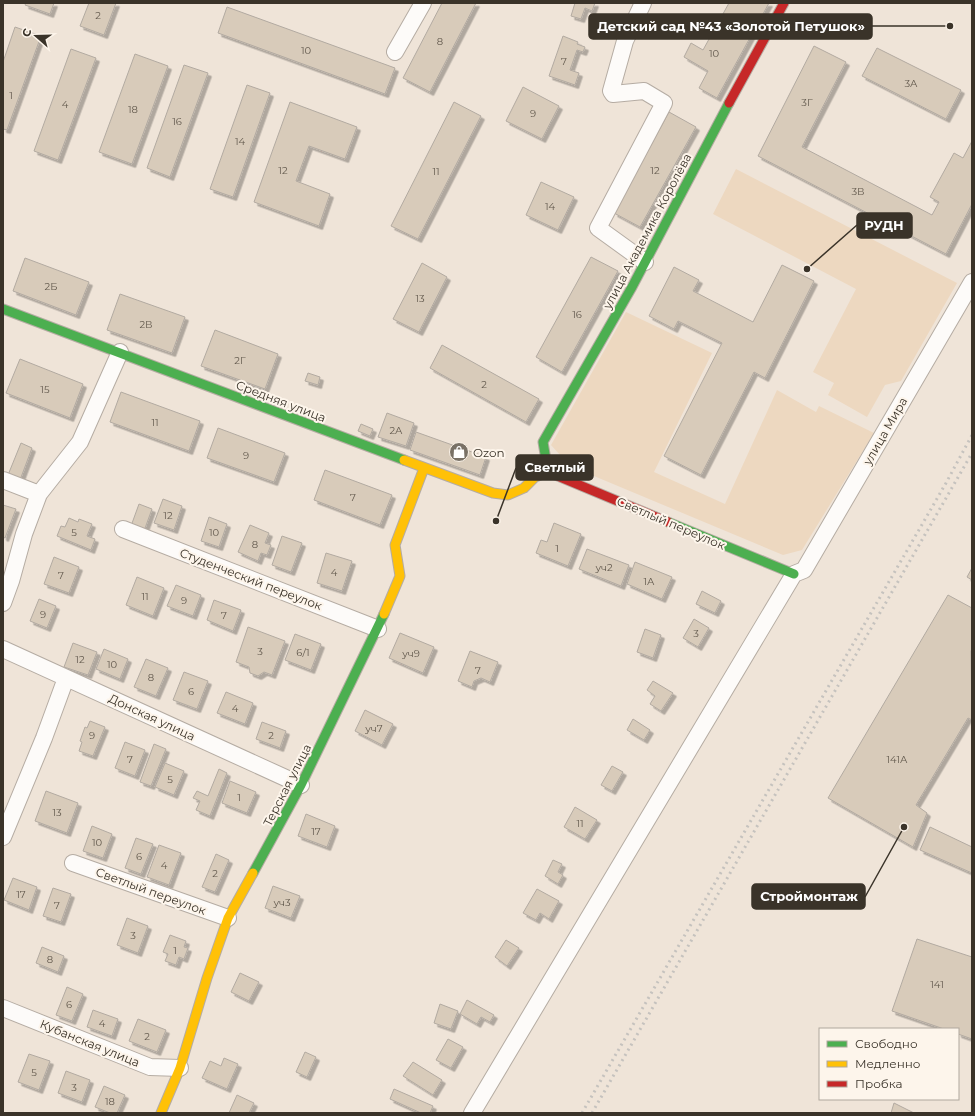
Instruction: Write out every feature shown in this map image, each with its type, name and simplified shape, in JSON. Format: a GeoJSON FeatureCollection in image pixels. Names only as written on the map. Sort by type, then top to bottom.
{"type":"FeatureCollection","features":[{"type":"Feature","properties":{"kind":"street"},"geometry":{"type":"LineString","coordinates":[[395,52],[423,3]]}},
{"type":"Feature","properties":{"kind":"street"},"geometry":{"type":"LineString","coordinates":[[643,3],[625,41],[611,91],[613,94],[644,91],[664,103],[598,228],[645,262]]}},
{"type":"Feature","properties":{"kind":"street","name":"улица Академика Королёва"},"geometry":{"type":"LineString","coordinates":[[548,472],[543,442],[632,287],[719,121],[784,3]]}},
{"type":"Feature","properties":{"kind":"street","name":"улица Мира"},"geometry":{"type":"LineString","coordinates":[[472,1113],[794,574],[804,570],[972,282]]}},
{"type":"Feature","properties":{"kind":"street","name":"Средняя улица"},"geometry":{"type":"LineString","coordinates":[[3,309],[493,493],[508,495],[524,488],[535,477],[548,472]]}},
{"type":"Feature","properties":{"kind":"street"},"geometry":{"type":"LineString","coordinates":[[3,602],[12,581],[24,534],[39,494],[80,442],[120,352]]}},
{"type":"Feature","properties":{"kind":"street","name":"Терская улица"},"geometry":{"type":"LineString","coordinates":[[161,1113],[180,1068],[206,978],[228,918],[301,785],[378,629],[400,576],[395,545],[424,468]]}},
{"type":"Feature","properties":{"kind":"street","name":"Светлый переулок"},"geometry":{"type":"LineString","coordinates":[[548,472],[794,574]]}},
{"type":"Feature","properties":{"kind":"street"},"geometry":{"type":"LineString","coordinates":[[3,480],[39,494]]}},
{"type":"Feature","properties":{"kind":"street","name":"Студенческий переулок"},"geometry":{"type":"LineString","coordinates":[[123,529],[378,629]]}},
{"type":"Feature","properties":{"kind":"street","name":"Донская улица"},"geometry":{"type":"LineString","coordinates":[[3,649],[301,785]]}},
{"type":"Feature","properties":{"kind":"street"},"geometry":{"type":"LineString","coordinates":[[3,837],[44,738],[66,678]]}},
{"type":"Feature","properties":{"kind":"street","name":"Светлый переулок"},"geometry":{"type":"LineString","coordinates":[[73,863],[228,918]]}},
{"type":"Feature","properties":{"kind":"street","name":"Кубанская улица"},"geometry":{"type":"LineString","coordinates":[[3,1008],[150,1067],[180,1068]]}},
{"type":"Feature","properties":{"kind":"shaded area"},"geometry":{"type":"Polygon","coordinates":[[[736,169],[957,283],[901,381],[885,385],[867,417],[828,395],[834,383],[813,372],[856,289],[713,214],[736,169]]]}},
{"type":"Feature","properties":{"kind":"shaded area"},"geometry":{"type":"Polygon","coordinates":[[[626,312],[712,353],[654,472],[725,504],[777,390],[816,412],[819,406],[874,433],[802,550],[783,555],[570,466],[551,445],[626,312]]]}},
{"type":"Feature","properties":{"kind":"building"},"geometry":{"type":"Polygon","coordinates":[[[26,3],[54,3],[50,14],[25,5],[26,3]]]}},
{"type":"Feature","properties":{"kind":"building"},"geometry":{"type":"Polygon","coordinates":[[[89,3],[116,3],[104,35],[80,26],[89,3]]]}},
{"type":"Feature","properties":{"kind":"building"},"geometry":{"type":"Polygon","coordinates":[[[442,3],[476,3],[430,92],[403,78],[442,3]]]}},
{"type":"Feature","properties":{"kind":"building"},"geometry":{"type":"Polygon","coordinates":[[[575,3],[595,3],[592,11],[585,8],[581,19],[571,16],[575,3]]]}},
{"type":"Feature","properties":{"kind":"building"},"geometry":{"type":"Polygon","coordinates":[[[729,3],[769,3],[717,98],[699,88],[708,71],[684,57],[691,43],[703,50],[729,3]]]}},
{"type":"Feature","properties":{"kind":"building"},"geometry":{"type":"Polygon","coordinates":[[[227,7],[395,68],[385,94],[218,33],[227,7]]]}},
{"type":"Feature","properties":{"kind":"building"},"geometry":{"type":"Polygon","coordinates":[[[15,27],[41,36],[7,130],[3,129],[3,62],[15,27]]]}},
{"type":"Feature","properties":{"kind":"building"},"geometry":{"type":"Polygon","coordinates":[[[563,36],[578,42],[577,44],[585,47],[583,52],[577,50],[570,70],[579,73],[575,85],[549,76],[563,36]]]}},
{"type":"Feature","properties":{"kind":"building"},"geometry":{"type":"Polygon","coordinates":[[[814,46],[846,62],[802,147],[932,215],[939,202],[930,197],[954,153],[963,158],[972,141],[972,204],[946,254],[758,156],[814,46]]]}},
{"type":"Feature","properties":{"kind":"building"},"geometry":{"type":"Polygon","coordinates":[[[877,48],[961,90],[946,119],[862,76],[877,48]]]}},
{"type":"Feature","properties":{"kind":"building"},"geometry":{"type":"Polygon","coordinates":[[[71,49],[96,58],[58,160],[34,151],[71,49]]]}},
{"type":"Feature","properties":{"kind":"building"},"geometry":{"type":"Polygon","coordinates":[[[135,54],[168,66],[132,164],[99,152],[135,54]]]}},
{"type":"Feature","properties":{"kind":"building"},"geometry":{"type":"Polygon","coordinates":[[[184,65],[208,73],[170,177],[147,168],[184,65]]]}},
{"type":"Feature","properties":{"kind":"building"},"geometry":{"type":"Polygon","coordinates":[[[247,85],[270,93],[233,197],[210,189],[247,85]]]}},
{"type":"Feature","properties":{"kind":"building"},"geometry":{"type":"Polygon","coordinates":[[[523,87],[559,106],[542,139],[506,121],[523,87]]]}},
{"type":"Feature","properties":{"kind":"building"},"geometry":{"type":"Polygon","coordinates":[[[290,102],[357,127],[345,159],[309,146],[296,181],[330,194],[319,226],[254,202],[290,102]]]}},
{"type":"Feature","properties":{"kind":"building"},"geometry":{"type":"Polygon","coordinates":[[[454,102],[481,116],[418,239],[391,226],[454,102]]]}},
{"type":"Feature","properties":{"kind":"building"},"geometry":{"type":"Polygon","coordinates":[[[669,112],[696,127],[640,227],[614,213],[669,112]]]}},
{"type":"Feature","properties":{"kind":"building"},"geometry":{"type":"Polygon","coordinates":[[[541,182],[574,197],[558,230],[526,215],[541,182]]]}},
{"type":"Feature","properties":{"kind":"building"},"geometry":{"type":"Polygon","coordinates":[[[591,257],[618,271],[562,372],[536,357],[591,257]]]}},
{"type":"Feature","properties":{"kind":"building"},"geometry":{"type":"Polygon","coordinates":[[[25,258],[89,282],[76,315],[13,291],[25,258]]]}},
{"type":"Feature","properties":{"kind":"building"},"geometry":{"type":"Polygon","coordinates":[[[422,263],[447,277],[419,332],[393,319],[422,263]]]}},
{"type":"Feature","properties":{"kind":"building"},"geometry":{"type":"Polygon","coordinates":[[[782,265],[814,281],[765,378],[754,372],[701,475],[664,456],[722,343],[678,321],[674,329],[649,316],[674,267],[699,280],[693,291],[753,322],[782,265]]]}},
{"type":"Feature","properties":{"kind":"building"},"geometry":{"type":"Polygon","coordinates":[[[120,294],[185,317],[172,353],[107,330],[120,294]]]}},
{"type":"Feature","properties":{"kind":"building"},"geometry":{"type":"Polygon","coordinates":[[[215,330],[278,354],[265,389],[201,366],[215,330]]]}},
{"type":"Feature","properties":{"kind":"building"},"geometry":{"type":"Polygon","coordinates":[[[442,345],[539,399],[526,422],[430,368],[442,345]]]}},
{"type":"Feature","properties":{"kind":"building"},"geometry":{"type":"Polygon","coordinates":[[[20,359],[83,384],[70,418],[6,393],[20,359]]]}},
{"type":"Feature","properties":{"kind":"building"},"geometry":{"type":"Polygon","coordinates":[[[308,373],[320,377],[318,385],[305,381],[308,373]]]}},
{"type":"Feature","properties":{"kind":"building"},"geometry":{"type":"Polygon","coordinates":[[[121,392],[200,421],[189,451],[110,422],[121,392]]]}},
{"type":"Feature","properties":{"kind":"building"},"geometry":{"type":"Polygon","coordinates":[[[387,413],[414,423],[406,446],[378,437],[387,413]]]}},
{"type":"Feature","properties":{"kind":"building"},"geometry":{"type":"Polygon","coordinates":[[[361,424],[373,429],[370,436],[358,431],[361,424]]]}},
{"type":"Feature","properties":{"kind":"building"},"geometry":{"type":"Polygon","coordinates":[[[218,428],[285,453],[274,482],[207,458],[218,428]]]}},
{"type":"Feature","properties":{"kind":"building"},"geometry":{"type":"Polygon","coordinates":[[[416,432],[486,457],[480,475],[410,450],[416,432]]]}},
{"type":"Feature","properties":{"kind":"building"},"geometry":{"type":"Polygon","coordinates":[[[21,443],[32,448],[20,480],[8,475],[21,443]]]}},
{"type":"Feature","properties":{"kind":"building"},"geometry":{"type":"Polygon","coordinates":[[[325,470],[392,495],[380,525],[314,500],[325,470]]]}},
{"type":"Feature","properties":{"kind":"building"},"geometry":{"type":"Polygon","coordinates":[[[163,499],[182,506],[174,530],[154,523],[163,499]]]}},
{"type":"Feature","properties":{"kind":"building"},"geometry":{"type":"Polygon","coordinates":[[[139,504],[152,509],[144,531],[131,526],[139,504]]]}},
{"type":"Feature","properties":{"kind":"building"},"geometry":{"type":"Polygon","coordinates":[[[3,505],[16,509],[5,538],[3,537],[3,505]]]}},
{"type":"Feature","properties":{"kind":"building"},"geometry":{"type":"Polygon","coordinates":[[[209,517],[227,524],[219,547],[201,541],[209,517]]]}},
{"type":"Feature","properties":{"kind":"building"},"geometry":{"type":"Polygon","coordinates":[[[69,518],[78,522],[79,519],[92,524],[87,536],[95,539],[91,550],[57,536],[61,526],[65,527],[69,518]]]}},
{"type":"Feature","properties":{"kind":"building"},"geometry":{"type":"Polygon","coordinates":[[[554,523],[581,534],[568,566],[536,553],[541,540],[547,542],[554,523]]]}},
{"type":"Feature","properties":{"kind":"building"},"geometry":{"type":"Polygon","coordinates":[[[250,525],[269,533],[265,543],[271,545],[267,555],[261,553],[258,561],[238,552],[250,525]]]}},
{"type":"Feature","properties":{"kind":"building"},"geometry":{"type":"Polygon","coordinates":[[[282,536],[302,543],[291,572],[272,565],[282,536]]]}},
{"type":"Feature","properties":{"kind":"building"},"geometry":{"type":"Polygon","coordinates":[[[587,549],[629,565],[621,586],[579,569],[587,549]]]}},
{"type":"Feature","properties":{"kind":"building"},"geometry":{"type":"Polygon","coordinates":[[[326,553],[352,561],[342,591],[317,583],[326,553]]]}},
{"type":"Feature","properties":{"kind":"building"},"geometry":{"type":"Polygon","coordinates":[[[54,557],[79,567],[69,593],[44,584],[54,557]]]}},
{"type":"Feature","properties":{"kind":"building"},"geometry":{"type":"Polygon","coordinates":[[[635,562],[672,577],[662,599],[627,584],[635,562]]]}},
{"type":"Feature","properties":{"kind":"building"},"geometry":{"type":"Polygon","coordinates":[[[972,568],[972,580],[967,577],[972,568]]]}},
{"type":"Feature","properties":{"kind":"building"},"geometry":{"type":"Polygon","coordinates":[[[137,577],[164,588],[153,616],[126,605],[137,577]]]}},
{"type":"Feature","properties":{"kind":"building"},"geometry":{"type":"Polygon","coordinates":[[[176,585],[201,595],[193,616],[167,606],[176,585]]]}},
{"type":"Feature","properties":{"kind":"building"},"geometry":{"type":"Polygon","coordinates":[[[702,591],[721,601],[715,613],[696,604],[702,591]]]}},
{"type":"Feature","properties":{"kind":"building"},"geometry":{"type":"Polygon","coordinates":[[[948,595],[972,608],[972,720],[968,718],[916,805],[927,813],[913,847],[828,798],[948,595]]]}},
{"type":"Feature","properties":{"kind":"building"},"geometry":{"type":"Polygon","coordinates":[[[39,599],[56,606],[47,628],[30,621],[39,599]]]}},
{"type":"Feature","properties":{"kind":"building"},"geometry":{"type":"Polygon","coordinates":[[[214,600],[241,610],[233,631],[207,620],[214,600]]]}},
{"type":"Feature","properties":{"kind":"building"},"geometry":{"type":"Polygon","coordinates":[[[694,619],[709,628],[698,647],[683,638],[694,619]]]}},
{"type":"Feature","properties":{"kind":"building"},"geometry":{"type":"Polygon","coordinates":[[[248,627],[285,641],[272,675],[264,672],[258,676],[250,673],[249,667],[236,662],[248,627]]]}},
{"type":"Feature","properties":{"kind":"building"},"geometry":{"type":"Polygon","coordinates":[[[645,629],[661,635],[653,658],[637,652],[645,629]]]}},
{"type":"Feature","properties":{"kind":"building"},"geometry":{"type":"Polygon","coordinates":[[[400,633],[434,647],[423,673],[389,658],[400,633]]]}},
{"type":"Feature","properties":{"kind":"building"},"geometry":{"type":"Polygon","coordinates":[[[295,634],[321,644],[311,670],[285,660],[295,634]]]}},
{"type":"Feature","properties":{"kind":"building"},"geometry":{"type":"Polygon","coordinates":[[[73,643],[97,652],[88,675],[64,667],[73,643]]]}},
{"type":"Feature","properties":{"kind":"building"},"geometry":{"type":"Polygon","coordinates":[[[104,649],[128,659],[120,679],[96,669],[104,649]]]}},
{"type":"Feature","properties":{"kind":"building"},"geometry":{"type":"Polygon","coordinates":[[[470,651],[498,662],[490,682],[481,678],[474,681],[472,687],[458,681],[470,651]]]}},
{"type":"Feature","properties":{"kind":"building"},"geometry":{"type":"Polygon","coordinates":[[[146,659],[168,668],[156,696],[134,687],[146,659]]]}},
{"type":"Feature","properties":{"kind":"building"},"geometry":{"type":"Polygon","coordinates":[[[184,672],[208,681],[197,709],[173,700],[184,672]]]}},
{"type":"Feature","properties":{"kind":"building"},"geometry":{"type":"Polygon","coordinates":[[[653,681],[673,693],[661,711],[650,704],[655,696],[647,690],[653,681]]]}},
{"type":"Feature","properties":{"kind":"building"},"geometry":{"type":"Polygon","coordinates":[[[226,692],[253,703],[245,724],[217,713],[226,692]]]}},
{"type":"Feature","properties":{"kind":"building"},"geometry":{"type":"Polygon","coordinates":[[[365,710],[393,724],[382,745],[355,731],[365,710]]]}},
{"type":"Feature","properties":{"kind":"building"},"geometry":{"type":"Polygon","coordinates":[[[633,719],[650,730],[644,740],[627,730],[633,719]]]}},
{"type":"Feature","properties":{"kind":"building"},"geometry":{"type":"Polygon","coordinates":[[[90,721],[105,727],[93,756],[79,751],[82,742],[80,741],[85,727],[87,728],[90,721]]]}},
{"type":"Feature","properties":{"kind":"building"},"geometry":{"type":"Polygon","coordinates":[[[262,722],[286,731],[280,748],[256,739],[262,722]]]}},
{"type":"Feature","properties":{"kind":"building"},"geometry":{"type":"Polygon","coordinates":[[[125,742],[145,750],[135,776],[115,768],[125,742]]]}},
{"type":"Feature","properties":{"kind":"building"},"geometry":{"type":"Polygon","coordinates":[[[154,744],[166,749],[151,786],[140,782],[154,744]]]}},
{"type":"Feature","properties":{"kind":"building"},"geometry":{"type":"Polygon","coordinates":[[[165,763],[184,771],[174,795],[155,787],[165,763]]]}},
{"type":"Feature","properties":{"kind":"building"},"geometry":{"type":"Polygon","coordinates":[[[612,766],[623,772],[612,791],[601,785],[612,766]]]}},
{"type":"Feature","properties":{"kind":"building"},"geometry":{"type":"Polygon","coordinates":[[[219,769],[227,773],[210,816],[196,810],[200,801],[193,798],[197,791],[208,796],[219,769]]]}},
{"type":"Feature","properties":{"kind":"building"},"geometry":{"type":"Polygon","coordinates":[[[230,781],[256,792],[247,813],[222,803],[230,781]]]}},
{"type":"Feature","properties":{"kind":"building"},"geometry":{"type":"Polygon","coordinates":[[[46,791],[78,803],[67,833],[35,821],[46,791]]]}},
{"type":"Feature","properties":{"kind":"building"},"geometry":{"type":"Polygon","coordinates":[[[575,807],[597,820],[585,839],[564,827],[575,807]]]}},
{"type":"Feature","properties":{"kind":"building"},"geometry":{"type":"Polygon","coordinates":[[[306,814],[335,826],[327,847],[298,836],[306,814]]]}},
{"type":"Feature","properties":{"kind":"building"},"geometry":{"type":"Polygon","coordinates":[[[92,826],[112,834],[103,858],[83,851],[92,826]]]}},
{"type":"Feature","properties":{"kind":"building"},"geometry":{"type":"Polygon","coordinates":[[[930,827],[972,847],[972,873],[920,850],[930,827]]]}},
{"type":"Feature","properties":{"kind":"building"},"geometry":{"type":"Polygon","coordinates":[[[136,838],[153,844],[141,874],[125,868],[136,838]]]}},
{"type":"Feature","properties":{"kind":"building"},"geometry":{"type":"Polygon","coordinates":[[[159,845],[181,853],[169,885],[147,877],[159,845]]]}},
{"type":"Feature","properties":{"kind":"building"},"geometry":{"type":"Polygon","coordinates":[[[216,854],[229,860],[215,892],[202,887],[216,854]]]}},
{"type":"Feature","properties":{"kind":"building"},"geometry":{"type":"Polygon","coordinates":[[[553,860],[562,864],[558,872],[563,875],[558,884],[545,876],[553,860]]]}},
{"type":"Feature","properties":{"kind":"building"},"geometry":{"type":"Polygon","coordinates":[[[13,878],[37,887],[29,910],[4,900],[13,878]]]}},
{"type":"Feature","properties":{"kind":"building"},"geometry":{"type":"Polygon","coordinates":[[[273,886],[300,896],[291,918],[265,908],[273,886]]]}},
{"type":"Feature","properties":{"kind":"building"},"geometry":{"type":"Polygon","coordinates":[[[53,888],[71,894],[61,922],[43,916],[53,888]]]}},
{"type":"Feature","properties":{"kind":"building"},"geometry":{"type":"Polygon","coordinates":[[[537,889],[559,901],[549,919],[540,913],[536,920],[523,913],[537,889]]]}},
{"type":"Feature","properties":{"kind":"building"},"geometry":{"type":"Polygon","coordinates":[[[127,918],[148,926],[138,953],[117,945],[127,918]]]}},
{"type":"Feature","properties":{"kind":"building"},"geometry":{"type":"Polygon","coordinates":[[[170,935],[186,941],[184,947],[188,948],[184,959],[179,957],[176,965],[165,961],[168,954],[163,952],[170,935]]]}},
{"type":"Feature","properties":{"kind":"building"},"geometry":{"type":"Polygon","coordinates":[[[917,939],[972,957],[972,1039],[959,1034],[959,1028],[941,1028],[892,1011],[917,939]]]}},
{"type":"Feature","properties":{"kind":"building"},"geometry":{"type":"Polygon","coordinates":[[[506,940],[519,948],[507,966],[495,957],[506,940]]]}},
{"type":"Feature","properties":{"kind":"building"},"geometry":{"type":"Polygon","coordinates":[[[42,947],[64,956],[58,972],[36,963],[42,947]]]}},
{"type":"Feature","properties":{"kind":"building"},"geometry":{"type":"Polygon","coordinates":[[[240,973],[259,982],[249,1001],[231,992],[240,973]]]}},
{"type":"Feature","properties":{"kind":"building"},"geometry":{"type":"Polygon","coordinates":[[[67,987],[83,994],[72,1021],[56,1015],[67,987]]]}},
{"type":"Feature","properties":{"kind":"building"},"geometry":{"type":"Polygon","coordinates":[[[467,1000],[494,1015],[490,1022],[481,1017],[477,1024],[460,1014],[467,1000]]]}},
{"type":"Feature","properties":{"kind":"building"},"geometry":{"type":"Polygon","coordinates":[[[440,1004],[458,1011],[451,1029],[434,1023],[440,1004]]]}},
{"type":"Feature","properties":{"kind":"building"},"geometry":{"type":"Polygon","coordinates":[[[93,1010],[118,1019],[112,1036],[87,1027],[93,1010]]]}},
{"type":"Feature","properties":{"kind":"building"},"geometry":{"type":"Polygon","coordinates":[[[138,1019],[166,1030],[157,1052],[129,1041],[138,1019]]]}},
{"type":"Feature","properties":{"kind":"building"},"geometry":{"type":"Polygon","coordinates":[[[448,1039],[463,1047],[451,1068],[436,1060],[448,1039]]]}},
{"type":"Feature","properties":{"kind":"building"},"geometry":{"type":"Polygon","coordinates":[[[305,1052],[316,1057],[307,1077],[296,1072],[305,1052]]]}},
{"type":"Feature","properties":{"kind":"building"},"geometry":{"type":"Polygon","coordinates":[[[29,1054],[50,1061],[39,1090],[18,1082],[29,1054]]]}},
{"type":"Feature","properties":{"kind":"building"},"geometry":{"type":"Polygon","coordinates":[[[224,1058],[238,1064],[227,1089],[202,1078],[210,1061],[221,1066],[224,1058]]]}},
{"type":"Feature","properties":{"kind":"building"},"geometry":{"type":"Polygon","coordinates":[[[413,1062],[442,1080],[433,1095],[403,1076],[413,1062]]]}},
{"type":"Feature","properties":{"kind":"building"},"geometry":{"type":"Polygon","coordinates":[[[66,1071],[90,1080],[82,1102],[58,1093],[66,1071]]]}},
{"type":"Feature","properties":{"kind":"building"},"geometry":{"type":"Polygon","coordinates":[[[104,1086],[125,1095],[117,1113],[110,1113],[95,1107],[104,1086]]]}},
{"type":"Feature","properties":{"kind":"building"},"geometry":{"type":"Polygon","coordinates":[[[394,1089],[433,1106],[430,1113],[421,1113],[390,1099],[394,1089]]]}},
{"type":"Feature","properties":{"kind":"building"},"geometry":{"type":"Polygon","coordinates":[[[237,1095],[254,1103],[249,1113],[229,1113],[237,1095]]]}},
{"type":"Feature","properties":{"kind":"building"},"geometry":{"type":"Polygon","coordinates":[[[894,1103],[914,1113],[891,1113],[894,1103]]]}},
{"type":"Feature","properties":{"kind":"railway"},"geometry":{"type":"LineString","coordinates":[[582,1113],[946,483],[972,435]]}},
{"type":"Feature","properties":{"kind":"railway"},"geometry":{"type":"LineString","coordinates":[[592,1113],[972,453]]}},
{"type":"Feature","properties":{"kind":"traffic: fast"},"geometry":{"type":"LineString","coordinates":[[548,472],[543,442],[632,287],[729,103]]}},
{"type":"Feature","properties":{"kind":"traffic: fast"},"geometry":{"type":"LineString","coordinates":[[3,309],[404,460]]}},
{"type":"Feature","properties":{"kind":"traffic: fast"},"geometry":{"type":"LineString","coordinates":[[668,522],[794,574]]}},
{"type":"Feature","properties":{"kind":"traffic: fast"},"geometry":{"type":"LineString","coordinates":[[253,873],[301,785],[384,614]]}},
{"type":"Feature","properties":{"kind":"traffic: slow"},"geometry":{"type":"LineString","coordinates":[[404,460],[493,493],[508,495],[524,488],[535,477],[548,472]]}},
{"type":"Feature","properties":{"kind":"traffic: slow"},"geometry":{"type":"LineString","coordinates":[[384,614],[400,576],[395,545],[424,468]]}},
{"type":"Feature","properties":{"kind":"traffic: slow"},"geometry":{"type":"LineString","coordinates":[[161,1113],[180,1068],[207,978],[228,918],[253,873]]}},
{"type":"Feature","properties":{"kind":"traffic: jam"},"geometry":{"type":"LineString","coordinates":[[729,103],[784,3]]}},
{"type":"Feature","properties":{"kind":"traffic: jam"},"geometry":{"type":"LineString","coordinates":[[548,472],[668,522]]}},
{"type":"Feature","properties":{"kind":"place","name":"Детский сад №43 «Золотой Петушок»"},"geometry":{"type":"Point","coordinates":[950,26]}},
{"type":"Feature","properties":{"kind":"place","name":"РУДН"},"geometry":{"type":"Point","coordinates":[807,269]}},
{"type":"Feature","properties":{"kind":"place","name":"Ozon"},"geometry":{"type":"Point","coordinates":[459,452]}},
{"type":"Feature","properties":{"kind":"place","name":"Светлый"},"geometry":{"type":"Point","coordinates":[496,521]}},
{"type":"Feature","properties":{"kind":"place","name":"Строймонтаж"},"geometry":{"type":"Point","coordinates":[904,827]}}]}
